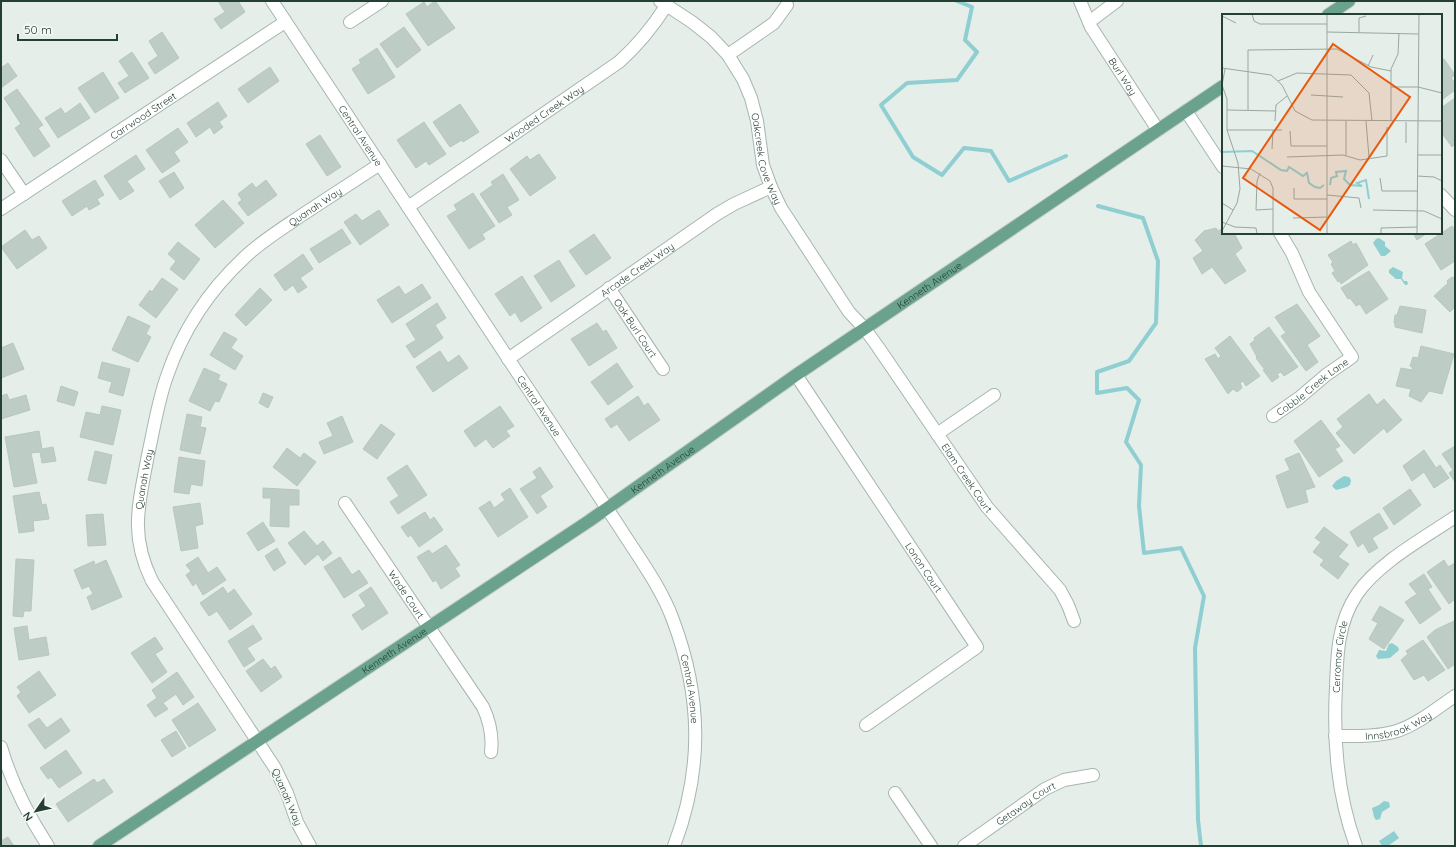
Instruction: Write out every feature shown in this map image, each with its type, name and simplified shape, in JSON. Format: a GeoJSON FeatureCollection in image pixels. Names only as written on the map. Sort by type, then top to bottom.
{"type":"FeatureCollection","features":[{"type":"Feature","properties":{"kind":"main road"},"geometry":{"type":"LineString","coordinates":[[1330,14],[1349,1]]}},
{"type":"Feature","properties":{"kind":"main road","name":"Kenneth Avenue"},"geometry":{"type":"LineString","coordinates":[[99,846],[607,508],[796,375],[1222,87]]}},
{"type":"Feature","properties":{"kind":"street","name":"Central Avenue"},"geometry":{"type":"LineString","coordinates":[[272,1],[607,508],[650,574],[663,597],[673,620],[689,673],[696,733],[695,763],[690,792],[683,822],[674,846]]}},
{"type":"Feature","properties":{"kind":"street"},"geometry":{"type":"LineString","coordinates":[[350,22],[382,1]]}},
{"type":"Feature","properties":{"kind":"street","name":"Burl Way"},"geometry":{"type":"LineString","coordinates":[[1080,1],[1088,22],[1158,130]]}},
{"type":"Feature","properties":{"kind":"street"},"geometry":{"type":"LineString","coordinates":[[1088,22],[1118,1]]}},
{"type":"Feature","properties":{"kind":"street","name":"Oakcreek Cove Way"},"geometry":{"type":"LineString","coordinates":[[663,4],[711,36],[728,55],[743,78],[751,98],[757,121],[764,165],[771,188],[781,208],[849,312],[865,329]]}},
{"type":"Feature","properties":{"kind":"street","name":"Wooded Creek Way"},"geometry":{"type":"LineString","coordinates":[[408,207],[619,62],[636,47],[651,29],[663,4]]}},
{"type":"Feature","properties":{"kind":"street"},"geometry":{"type":"LineString","coordinates":[[728,55],[774,23],[787,5]]}},
{"type":"Feature","properties":{"kind":"street","name":"Carrwood Street"},"geometry":{"type":"LineString","coordinates":[[1,209],[285,22]]}},
{"type":"Feature","properties":{"kind":"street"},"geometry":{"type":"LineString","coordinates":[[1186,111],[1222,165]]}},
{"type":"Feature","properties":{"kind":"street"},"geometry":{"type":"LineString","coordinates":[[1,160],[24,194]]}},
{"type":"Feature","properties":{"kind":"street","name":"Quanah Way"},"geometry":{"type":"LineString","coordinates":[[310,846],[297,822],[287,793],[275,768],[152,581],[140,551],[137,530],[138,509],[158,406],[166,377],[186,332],[207,298],[247,255],[270,236],[380,164]]}},
{"type":"Feature","properties":{"kind":"street","name":"Arcade Creek Way"},"geometry":{"type":"LineString","coordinates":[[508,359],[717,214],[734,204],[771,188]]}},
{"type":"Feature","properties":{"kind":"street"},"geometry":{"type":"LineString","coordinates":[[1442,196],[1455,210]]}},
{"type":"Feature","properties":{"kind":"street","name":"Cobble Creek Lane"},"geometry":{"type":"LineString","coordinates":[[1273,416],[1352,357],[1310,292],[1292,253],[1281,234]]}},
{"type":"Feature","properties":{"kind":"street","name":"Oak Burl Court"},"geometry":{"type":"LineString","coordinates":[[609,288],[663,369]]}},
{"type":"Feature","properties":{"kind":"street","name":"Elam Creek Court"},"geometry":{"type":"LineString","coordinates":[[865,329],[987,507],[1060,590],[1074,621]]}},
{"type":"Feature","properties":{"kind":"street","name":"Lonon Court"},"geometry":{"type":"LineString","coordinates":[[796,375],[977,647],[866,725]]}},
{"type":"Feature","properties":{"kind":"street"},"geometry":{"type":"LineString","coordinates":[[937,434],[994,395]]}},
{"type":"Feature","properties":{"kind":"street","name":"Wade Court"},"geometry":{"type":"LineString","coordinates":[[345,503],[487,715],[492,733],[491,752]]}},
{"type":"Feature","properties":{"kind":"street","name":"Cerromar Circle"},"geometry":{"type":"LineString","coordinates":[[1356,846],[1342,798],[1337,767],[1335,736],[1338,644],[1343,624],[1349,608],[1371,577],[1383,566],[1455,517]]}},
{"type":"Feature","properties":{"kind":"street","name":"Innsbrook Way"},"geometry":{"type":"LineString","coordinates":[[1335,736],[1378,734],[1396,731],[1413,724],[1455,696]]}},
{"type":"Feature","properties":{"kind":"street"},"geometry":{"type":"LineString","coordinates":[[1,747],[15,786],[32,821],[48,846]]}},
{"type":"Feature","properties":{"kind":"street","name":"Getaway Court"},"geometry":{"type":"LineString","coordinates":[[964,846],[1046,789],[1064,780],[1093,775]]}},
{"type":"Feature","properties":{"kind":"street"},"geometry":{"type":"LineString","coordinates":[[895,793],[931,846]]}},
{"type":"Feature","properties":{"kind":"water"},"geometry":{"type":"Polygon","coordinates":[[[1379,238],[1385,242],[1385,246],[1391,251],[1385,256],[1381,256],[1373,243],[1379,238]]]}},
{"type":"Feature","properties":{"kind":"water"},"geometry":{"type":"Polygon","coordinates":[[[1393,267],[1403,272],[1402,278],[1404,281],[1407,281],[1407,285],[1405,285],[1401,279],[1396,279],[1389,273],[1389,270],[1393,267]]]}},
{"type":"Feature","properties":{"kind":"water"},"geometry":{"type":"Polygon","coordinates":[[[1344,476],[1349,477],[1351,480],[1350,485],[1336,490],[1332,486],[1336,481],[1344,476]]]}},
{"type":"Feature","properties":{"kind":"water"},"geometry":{"type":"Polygon","coordinates":[[[1392,643],[1398,647],[1399,650],[1390,658],[1378,659],[1376,656],[1379,650],[1386,651],[1389,644],[1392,643]]]}},
{"type":"Feature","properties":{"kind":"water"},"geometry":{"type":"Polygon","coordinates":[[[1384,801],[1389,802],[1390,807],[1382,812],[1380,819],[1376,820],[1372,808],[1384,801]]]}},
{"type":"Feature","properties":{"kind":"water"},"geometry":{"type":"Polygon","coordinates":[[[1394,831],[1399,838],[1388,846],[1382,846],[1379,841],[1394,831]]]}},
{"type":"Feature","properties":{"kind":"building"},"geometry":{"type":"Polygon","coordinates":[[[218,1],[238,1],[245,12],[221,29],[214,19],[225,12],[218,1]]]}},
{"type":"Feature","properties":{"kind":"building"},"geometry":{"type":"Polygon","coordinates":[[[435,1],[455,28],[428,46],[406,14],[424,2],[427,7],[435,1]]]}},
{"type":"Feature","properties":{"kind":"building"},"geometry":{"type":"Polygon","coordinates":[[[404,27],[421,50],[397,68],[380,44],[404,27]]]}},
{"type":"Feature","properties":{"kind":"building"},"geometry":{"type":"Polygon","coordinates":[[[162,32],[179,58],[155,74],[148,63],[158,56],[149,41],[162,32]]]}},
{"type":"Feature","properties":{"kind":"building"},"geometry":{"type":"Polygon","coordinates":[[[377,48],[395,77],[368,94],[352,69],[361,63],[359,60],[377,48]]]}},
{"type":"Feature","properties":{"kind":"building"},"geometry":{"type":"Polygon","coordinates":[[[132,52],[149,78],[125,93],[118,83],[129,76],[119,61],[132,52]]]}},
{"type":"Feature","properties":{"kind":"building"},"geometry":{"type":"Polygon","coordinates":[[[1444,59],[1455,75],[1451,78],[1455,83],[1455,90],[1443,99],[1442,98],[1442,60],[1444,59]]]}},
{"type":"Feature","properties":{"kind":"building"},"geometry":{"type":"Polygon","coordinates":[[[8,63],[17,76],[1,88],[1,68],[8,63]]]}},
{"type":"Feature","properties":{"kind":"building"},"geometry":{"type":"Polygon","coordinates":[[[270,67],[279,81],[248,103],[238,89],[270,67]]]}},
{"type":"Feature","properties":{"kind":"building"},"geometry":{"type":"Polygon","coordinates":[[[103,72],[119,98],[95,113],[78,88],[103,72]]]}},
{"type":"Feature","properties":{"kind":"building"},"geometry":{"type":"Polygon","coordinates":[[[17,89],[43,125],[38,128],[50,146],[34,157],[15,128],[21,124],[4,98],[17,89]]]}},
{"type":"Feature","properties":{"kind":"building"},"geometry":{"type":"Polygon","coordinates":[[[1455,98],[1455,144],[1452,147],[1442,133],[1442,107],[1455,98]]]}},
{"type":"Feature","properties":{"kind":"building"},"geometry":{"type":"Polygon","coordinates":[[[218,102],[227,116],[219,122],[223,127],[214,134],[210,127],[196,137],[187,123],[218,102]]]}},
{"type":"Feature","properties":{"kind":"building"},"geometry":{"type":"Polygon","coordinates":[[[80,103],[90,118],[58,138],[45,118],[61,108],[65,114],[80,103]]]}},
{"type":"Feature","properties":{"kind":"building"},"geometry":{"type":"Polygon","coordinates":[[[460,104],[479,132],[463,142],[462,140],[450,147],[433,122],[460,104]]]}},
{"type":"Feature","properties":{"kind":"building"},"geometry":{"type":"Polygon","coordinates":[[[424,122],[446,154],[429,165],[426,161],[416,168],[397,140],[424,122]]]}},
{"type":"Feature","properties":{"kind":"building"},"geometry":{"type":"Polygon","coordinates":[[[178,128],[188,142],[174,152],[180,161],[162,173],[146,150],[178,128]]]}},
{"type":"Feature","properties":{"kind":"building"},"geometry":{"type":"Polygon","coordinates":[[[320,135],[341,167],[327,176],[306,144],[320,135]]]}},
{"type":"Feature","properties":{"kind":"building"},"geometry":{"type":"Polygon","coordinates":[[[539,154],[556,178],[530,196],[510,169],[527,156],[530,160],[539,154]]]}},
{"type":"Feature","properties":{"kind":"building"},"geometry":{"type":"Polygon","coordinates":[[[136,155],[145,169],[127,181],[134,191],[120,200],[104,176],[136,155]]]}},
{"type":"Feature","properties":{"kind":"building"},"geometry":{"type":"Polygon","coordinates":[[[174,172],[184,188],[170,198],[159,181],[174,172]]]}},
{"type":"Feature","properties":{"kind":"building"},"geometry":{"type":"Polygon","coordinates":[[[503,174],[519,200],[507,207],[512,215],[499,223],[480,194],[493,185],[491,182],[503,174]]]}},
{"type":"Feature","properties":{"kind":"building"},"geometry":{"type":"Polygon","coordinates":[[[95,180],[104,195],[97,199],[100,204],[89,210],[87,206],[72,216],[62,201],[95,180]]]}},
{"type":"Feature","properties":{"kind":"building"},"geometry":{"type":"Polygon","coordinates":[[[266,180],[277,195],[248,216],[238,203],[242,200],[238,194],[252,183],[256,188],[266,180]]]}},
{"type":"Feature","properties":{"kind":"building"},"geometry":{"type":"Polygon","coordinates":[[[473,193],[495,226],[482,234],[485,239],[469,249],[447,216],[457,210],[454,205],[473,193]]]}},
{"type":"Feature","properties":{"kind":"building"},"geometry":{"type":"Polygon","coordinates":[[[223,200],[244,223],[215,248],[195,225],[223,200]]]}},
{"type":"Feature","properties":{"kind":"building"},"geometry":{"type":"Polygon","coordinates":[[[379,210],[389,225],[360,245],[344,222],[356,214],[362,221],[379,210]]]}},
{"type":"Feature","properties":{"kind":"building"},"geometry":{"type":"Polygon","coordinates":[[[1452,226],[1455,230],[1455,261],[1441,270],[1425,244],[1452,226]]]}},
{"type":"Feature","properties":{"kind":"building"},"geometry":{"type":"Polygon","coordinates":[[[1216,228],[1218,231],[1222,229],[1222,234],[1235,234],[1242,248],[1235,254],[1246,271],[1225,284],[1212,267],[1202,274],[1193,258],[1203,251],[1195,240],[1204,231],[1216,228]]]}},
{"type":"Feature","properties":{"kind":"building"},"geometry":{"type":"Polygon","coordinates":[[[342,229],[351,243],[319,263],[310,249],[342,229]]]}},
{"type":"Feature","properties":{"kind":"building"},"geometry":{"type":"Polygon","coordinates":[[[25,230],[32,240],[39,236],[47,248],[17,269],[1,247],[25,230]]]}},
{"type":"Feature","properties":{"kind":"building"},"geometry":{"type":"Polygon","coordinates":[[[594,234],[611,258],[586,275],[569,251],[594,234]]]}},
{"type":"Feature","properties":{"kind":"building"},"geometry":{"type":"Polygon","coordinates":[[[1414,234],[1426,234],[1417,240],[1414,234]]]}},
{"type":"Feature","properties":{"kind":"building"},"geometry":{"type":"Polygon","coordinates":[[[1351,241],[1353,245],[1356,243],[1368,265],[1341,284],[1332,273],[1335,271],[1331,264],[1333,262],[1328,255],[1351,241]]]}},
{"type":"Feature","properties":{"kind":"building"},"geometry":{"type":"Polygon","coordinates":[[[178,242],[200,259],[184,280],[170,269],[176,261],[168,254],[178,242]]]}},
{"type":"Feature","properties":{"kind":"building"},"geometry":{"type":"Polygon","coordinates":[[[303,254],[313,269],[300,278],[307,287],[298,293],[293,285],[285,291],[274,275],[303,254]]]}},
{"type":"Feature","properties":{"kind":"building"},"geometry":{"type":"Polygon","coordinates":[[[559,260],[575,286],[551,302],[534,276],[559,260]]]}},
{"type":"Feature","properties":{"kind":"building"},"geometry":{"type":"Polygon","coordinates":[[[1369,271],[1388,299],[1366,314],[1360,304],[1356,306],[1350,298],[1348,299],[1341,288],[1369,271]]]}},
{"type":"Feature","properties":{"kind":"building"},"geometry":{"type":"Polygon","coordinates":[[[522,276],[542,308],[521,322],[515,312],[510,316],[495,294],[522,276]]]}},
{"type":"Feature","properties":{"kind":"building"},"geometry":{"type":"Polygon","coordinates":[[[1452,277],[1455,278],[1455,307],[1450,312],[1434,296],[1448,283],[1447,281],[1452,277]]]}},
{"type":"Feature","properties":{"kind":"building"},"geometry":{"type":"Polygon","coordinates":[[[162,278],[178,289],[156,318],[139,305],[150,290],[152,292],[162,278]]]}},
{"type":"Feature","properties":{"kind":"building"},"geometry":{"type":"Polygon","coordinates":[[[422,284],[431,298],[392,323],[377,300],[399,286],[405,295],[422,284]]]}},
{"type":"Feature","properties":{"kind":"building"},"geometry":{"type":"Polygon","coordinates":[[[260,288],[272,300],[246,326],[235,315],[260,288]]]}},
{"type":"Feature","properties":{"kind":"building"},"geometry":{"type":"Polygon","coordinates":[[[437,303],[446,318],[435,325],[443,338],[414,358],[406,346],[416,340],[406,324],[437,303]]]}},
{"type":"Feature","properties":{"kind":"building"},"geometry":{"type":"Polygon","coordinates":[[[1297,304],[1320,336],[1307,345],[1318,362],[1306,371],[1281,336],[1286,333],[1275,317],[1297,304]]]}},
{"type":"Feature","properties":{"kind":"building"},"geometry":{"type":"Polygon","coordinates":[[[1400,306],[1426,310],[1422,333],[1395,327],[1395,315],[1397,315],[1400,306]]]}},
{"type":"Feature","properties":{"kind":"building"},"geometry":{"type":"Polygon","coordinates":[[[128,316],[150,326],[146,334],[151,337],[138,362],[112,350],[128,316]]]}},
{"type":"Feature","properties":{"kind":"building"},"geometry":{"type":"Polygon","coordinates":[[[597,323],[603,332],[606,330],[617,348],[589,366],[571,339],[597,323]]]}},
{"type":"Feature","properties":{"kind":"building"},"geometry":{"type":"Polygon","coordinates":[[[1269,327],[1298,367],[1284,376],[1281,372],[1277,374],[1279,377],[1272,382],[1256,358],[1257,357],[1250,344],[1255,340],[1254,338],[1269,327]]]}},
{"type":"Feature","properties":{"kind":"building"},"geometry":{"type":"Polygon","coordinates":[[[224,332],[237,339],[231,348],[243,356],[235,370],[210,355],[224,332]]]}},
{"type":"Feature","properties":{"kind":"building"},"geometry":{"type":"Polygon","coordinates":[[[1230,336],[1260,376],[1246,386],[1243,381],[1240,383],[1242,388],[1237,392],[1233,389],[1228,394],[1205,359],[1215,354],[1218,359],[1221,356],[1215,348],[1230,336]]]}},
{"type":"Feature","properties":{"kind":"building"},"geometry":{"type":"Polygon","coordinates":[[[13,343],[24,369],[1,378],[1,348],[13,343]]]}},
{"type":"Feature","properties":{"kind":"building"},"geometry":{"type":"Polygon","coordinates":[[[1421,346],[1454,354],[1442,394],[1429,391],[1421,402],[1409,396],[1411,389],[1396,386],[1401,368],[1412,370],[1413,368],[1410,366],[1413,357],[1418,358],[1421,346]]]}},
{"type":"Feature","properties":{"kind":"building"},"geometry":{"type":"Polygon","coordinates":[[[440,351],[448,363],[459,355],[468,368],[433,392],[416,367],[440,351]]]}},
{"type":"Feature","properties":{"kind":"building"},"geometry":{"type":"Polygon","coordinates":[[[102,362],[130,369],[123,396],[109,392],[112,382],[98,378],[102,362]]]}},
{"type":"Feature","properties":{"kind":"building"},"geometry":{"type":"Polygon","coordinates":[[[617,363],[633,387],[608,405],[591,382],[617,363]]]}},
{"type":"Feature","properties":{"kind":"building"},"geometry":{"type":"Polygon","coordinates":[[[204,368],[220,375],[218,380],[227,384],[219,402],[215,401],[210,411],[189,401],[204,368]]]}},
{"type":"Feature","properties":{"kind":"building"},"geometry":{"type":"Polygon","coordinates":[[[61,386],[78,392],[74,406],[57,401],[61,386]]]}},
{"type":"Feature","properties":{"kind":"building"},"geometry":{"type":"Polygon","coordinates":[[[263,393],[273,397],[268,408],[259,403],[263,393]]]}},
{"type":"Feature","properties":{"kind":"building"},"geometry":{"type":"Polygon","coordinates":[[[7,394],[9,400],[26,395],[30,410],[1,419],[1,396],[7,394]]]}},
{"type":"Feature","properties":{"kind":"building"},"geometry":{"type":"Polygon","coordinates":[[[1369,394],[1377,405],[1384,399],[1402,420],[1387,433],[1384,428],[1354,454],[1336,433],[1343,427],[1337,419],[1369,394]]]}},
{"type":"Feature","properties":{"kind":"building"},"geometry":{"type":"Polygon","coordinates":[[[638,396],[644,406],[648,403],[660,420],[629,441],[617,424],[611,428],[605,419],[638,396]]]}},
{"type":"Feature","properties":{"kind":"building"},"geometry":{"type":"Polygon","coordinates":[[[102,406],[121,410],[113,445],[80,437],[86,412],[100,415],[102,406]]]}},
{"type":"Feature","properties":{"kind":"building"},"geometry":{"type":"Polygon","coordinates":[[[500,406],[514,426],[506,431],[510,436],[493,448],[486,439],[475,447],[464,431],[500,406]]]}},
{"type":"Feature","properties":{"kind":"building"},"geometry":{"type":"Polygon","coordinates":[[[187,414],[202,417],[200,427],[206,428],[200,454],[180,450],[187,414]]]}},
{"type":"Feature","properties":{"kind":"building"},"geometry":{"type":"Polygon","coordinates":[[[342,416],[353,442],[324,454],[319,442],[333,436],[327,423],[342,416]]]}},
{"type":"Feature","properties":{"kind":"building"},"geometry":{"type":"Polygon","coordinates":[[[1321,420],[1340,446],[1335,449],[1343,461],[1319,477],[1294,441],[1321,420]]]}},
{"type":"Feature","properties":{"kind":"building"},"geometry":{"type":"Polygon","coordinates":[[[381,424],[395,434],[377,459],[363,449],[381,424]]]}},
{"type":"Feature","properties":{"kind":"building"},"geometry":{"type":"Polygon","coordinates":[[[39,431],[42,449],[53,447],[56,461],[42,463],[40,452],[31,453],[37,483],[14,487],[5,437],[39,431]]]}},
{"type":"Feature","properties":{"kind":"building"},"geometry":{"type":"Polygon","coordinates":[[[1455,446],[1455,482],[1449,473],[1453,470],[1442,454],[1455,446]]]}},
{"type":"Feature","properties":{"kind":"building"},"geometry":{"type":"Polygon","coordinates":[[[287,448],[300,458],[304,453],[316,462],[297,486],[273,467],[287,448]]]}},
{"type":"Feature","properties":{"kind":"building"},"geometry":{"type":"Polygon","coordinates":[[[1424,450],[1436,468],[1440,465],[1449,478],[1434,488],[1424,472],[1412,481],[1403,466],[1424,450]]]}},
{"type":"Feature","properties":{"kind":"building"},"geometry":{"type":"Polygon","coordinates":[[[95,451],[112,455],[106,484],[88,480],[95,451]]]}},
{"type":"Feature","properties":{"kind":"building"},"geometry":{"type":"Polygon","coordinates":[[[1299,453],[1315,487],[1305,490],[1308,502],[1287,508],[1276,476],[1290,470],[1285,459],[1299,453]]]}},
{"type":"Feature","properties":{"kind":"building"},"geometry":{"type":"Polygon","coordinates":[[[179,457],[205,461],[202,486],[191,484],[189,494],[174,492],[179,457]]]}},
{"type":"Feature","properties":{"kind":"building"},"geometry":{"type":"Polygon","coordinates":[[[407,465],[427,495],[398,514],[390,502],[399,496],[387,478],[407,465]]]}},
{"type":"Feature","properties":{"kind":"building"},"geometry":{"type":"Polygon","coordinates":[[[540,467],[553,487],[540,496],[547,507],[537,514],[520,489],[537,478],[533,472],[540,467]]]}},
{"type":"Feature","properties":{"kind":"building"},"geometry":{"type":"Polygon","coordinates":[[[263,488],[299,490],[299,505],[289,505],[289,527],[270,526],[271,498],[263,498],[263,488]]]}},
{"type":"Feature","properties":{"kind":"building"},"geometry":{"type":"Polygon","coordinates":[[[510,488],[528,517],[498,537],[479,508],[490,501],[494,508],[505,500],[501,494],[510,488]]]}},
{"type":"Feature","properties":{"kind":"building"},"geometry":{"type":"Polygon","coordinates":[[[1410,489],[1421,505],[1394,525],[1383,508],[1410,489]]]}},
{"type":"Feature","properties":{"kind":"building"},"geometry":{"type":"Polygon","coordinates":[[[39,492],[42,505],[46,504],[49,519],[33,521],[34,531],[19,533],[13,496],[39,492]]]}},
{"type":"Feature","properties":{"kind":"building"},"geometry":{"type":"Polygon","coordinates":[[[200,503],[203,524],[195,526],[198,548],[181,551],[173,507],[200,503]]]}},
{"type":"Feature","properties":{"kind":"building"},"geometry":{"type":"Polygon","coordinates":[[[425,512],[430,520],[434,517],[443,530],[419,547],[411,535],[408,537],[401,527],[425,512]]]}},
{"type":"Feature","properties":{"kind":"building"},"geometry":{"type":"Polygon","coordinates":[[[1379,513],[1388,528],[1372,538],[1378,548],[1369,553],[1363,543],[1358,547],[1350,532],[1379,513]]]}},
{"type":"Feature","properties":{"kind":"building"},"geometry":{"type":"Polygon","coordinates":[[[103,514],[106,545],[88,546],[86,515],[103,514]]]}},
{"type":"Feature","properties":{"kind":"building"},"geometry":{"type":"Polygon","coordinates":[[[263,522],[275,541],[258,551],[247,533],[263,522]]]}},
{"type":"Feature","properties":{"kind":"building"},"geometry":{"type":"Polygon","coordinates":[[[1324,527],[1348,545],[1338,557],[1349,564],[1338,579],[1320,565],[1324,560],[1313,552],[1321,542],[1315,538],[1324,527]]]}},
{"type":"Feature","properties":{"kind":"building"},"geometry":{"type":"Polygon","coordinates":[[[304,531],[317,546],[323,541],[332,553],[323,561],[318,554],[305,565],[288,543],[304,531]]]}},
{"type":"Feature","properties":{"kind":"building"},"geometry":{"type":"Polygon","coordinates":[[[446,545],[460,565],[455,568],[460,576],[441,589],[436,580],[433,582],[417,557],[429,550],[432,554],[446,545]]]}},
{"type":"Feature","properties":{"kind":"building"},"geometry":{"type":"Polygon","coordinates":[[[277,548],[286,563],[274,571],[265,556],[277,548]]]}},
{"type":"Feature","properties":{"kind":"building"},"geometry":{"type":"Polygon","coordinates":[[[198,557],[208,573],[217,567],[226,580],[203,595],[196,583],[193,586],[186,575],[191,571],[186,565],[198,557]]]}},
{"type":"Feature","properties":{"kind":"building"},"geometry":{"type":"Polygon","coordinates":[[[340,557],[352,575],[359,570],[368,583],[344,598],[324,567],[340,557]]]}},
{"type":"Feature","properties":{"kind":"building"},"geometry":{"type":"Polygon","coordinates":[[[16,559],[34,560],[31,611],[24,611],[23,617],[13,616],[16,559]]]}},
{"type":"Feature","properties":{"kind":"building"},"geometry":{"type":"Polygon","coordinates":[[[106,560],[122,597],[92,610],[87,597],[93,594],[89,586],[82,589],[74,570],[94,561],[95,565],[106,560]]]}},
{"type":"Feature","properties":{"kind":"building"},"geometry":{"type":"Polygon","coordinates":[[[1444,560],[1448,567],[1455,563],[1455,599],[1449,604],[1427,572],[1444,560]]]}},
{"type":"Feature","properties":{"kind":"building"},"geometry":{"type":"Polygon","coordinates":[[[1424,574],[1432,587],[1428,589],[1441,609],[1420,624],[1405,602],[1417,594],[1409,584],[1424,574]]]}},
{"type":"Feature","properties":{"kind":"building"},"geometry":{"type":"Polygon","coordinates":[[[223,587],[228,594],[234,589],[252,614],[230,630],[217,611],[209,616],[200,603],[223,587]]]}},
{"type":"Feature","properties":{"kind":"building"},"geometry":{"type":"Polygon","coordinates":[[[371,587],[388,613],[362,630],[352,615],[366,606],[359,595],[371,587]]]}},
{"type":"Feature","properties":{"kind":"building"},"geometry":{"type":"Polygon","coordinates":[[[1380,606],[1404,620],[1384,649],[1369,639],[1378,623],[1372,620],[1380,606]]]}},
{"type":"Feature","properties":{"kind":"building"},"geometry":{"type":"Polygon","coordinates":[[[1454,621],[1455,664],[1448,669],[1427,637],[1435,630],[1454,621]]]}},
{"type":"Feature","properties":{"kind":"building"},"geometry":{"type":"Polygon","coordinates":[[[253,625],[262,639],[247,648],[255,660],[244,667],[228,641],[253,625]]]}},
{"type":"Feature","properties":{"kind":"building"},"geometry":{"type":"Polygon","coordinates":[[[27,626],[29,640],[46,637],[49,655],[19,660],[14,628],[27,626]]]}},
{"type":"Feature","properties":{"kind":"building"},"geometry":{"type":"Polygon","coordinates":[[[155,637],[163,649],[155,654],[167,672],[152,683],[131,653],[155,637]]]}},
{"type":"Feature","properties":{"kind":"building"},"geometry":{"type":"Polygon","coordinates":[[[1423,640],[1445,670],[1428,681],[1424,675],[1414,680],[1401,660],[1408,654],[1406,651],[1423,640]]]}},
{"type":"Feature","properties":{"kind":"building"},"geometry":{"type":"Polygon","coordinates":[[[263,659],[271,669],[275,666],[282,677],[261,692],[246,671],[263,659]]]}},
{"type":"Feature","properties":{"kind":"building"},"geometry":{"type":"Polygon","coordinates":[[[39,671],[56,695],[29,713],[17,696],[21,692],[17,687],[39,671]]]}},
{"type":"Feature","properties":{"kind":"building"},"geometry":{"type":"Polygon","coordinates":[[[177,672],[194,697],[183,705],[176,694],[163,703],[168,709],[155,717],[147,705],[157,698],[152,690],[177,672]]]}},
{"type":"Feature","properties":{"kind":"building"},"geometry":{"type":"Polygon","coordinates":[[[198,703],[216,730],[189,747],[172,720],[198,703]]]}},
{"type":"Feature","properties":{"kind":"building"},"geometry":{"type":"Polygon","coordinates":[[[39,718],[47,728],[61,718],[70,731],[45,749],[28,725],[39,718]]]}},
{"type":"Feature","properties":{"kind":"building"},"geometry":{"type":"Polygon","coordinates":[[[176,731],[186,748],[172,757],[161,740],[176,731]]]}},
{"type":"Feature","properties":{"kind":"building"},"geometry":{"type":"Polygon","coordinates":[[[66,750],[82,773],[59,788],[51,777],[48,779],[40,768],[66,750]]]}},
{"type":"Feature","properties":{"kind":"building"},"geometry":{"type":"Polygon","coordinates":[[[94,779],[97,783],[104,779],[113,792],[68,822],[56,804],[94,779]]]}},
{"type":"Feature","properties":{"kind":"building"},"geometry":{"type":"Polygon","coordinates":[[[8,837],[14,846],[1,846],[1,841],[8,837]]]}},
{"type":"Feature","properties":{"kind":"waterway"},"geometry":{"type":"LineString","coordinates":[[957,1],[972,7],[965,40],[977,52],[957,80],[907,83],[881,105],[913,157],[942,175],[964,148],[991,151],[1009,181],[1066,156]]}},
{"type":"Feature","properties":{"kind":"waterway"},"geometry":{"type":"LineString","coordinates":[[1098,206],[1143,218],[1158,261],[1156,323],[1129,361],[1097,372],[1097,393],[1127,388],[1139,400],[1126,442],[1141,465],[1139,506],[1144,553],[1181,548],[1204,596],[1195,648],[1198,820],[1201,846]]}}]}
